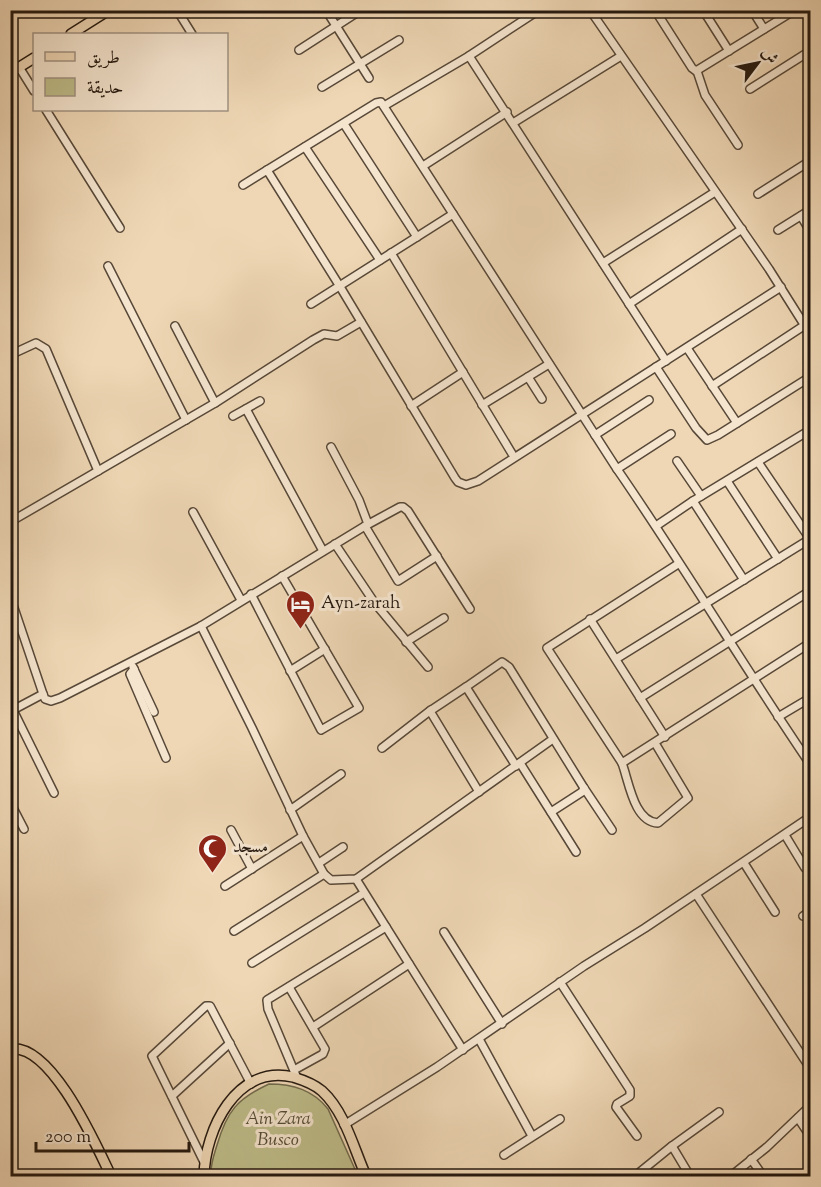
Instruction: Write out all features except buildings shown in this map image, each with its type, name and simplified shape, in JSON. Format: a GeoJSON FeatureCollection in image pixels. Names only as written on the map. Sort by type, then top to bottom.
{"type":"FeatureCollection","features":[{"type":"Feature","properties":{"kind":"main road"},"geometry":{"type":"LineString","coordinates":[[73,33],[109,10]]}},
{"type":"Feature","properties":{"kind":"main road"},"geometry":{"type":"LineString","coordinates":[[15,70],[33,59]]}},
{"type":"Feature","properties":{"kind":"main road"},"geometry":{"type":"LineString","coordinates":[[10,1049],[25,1049],[44,1063],[86,1124],[111,1176]]}},
{"type":"Feature","properties":{"kind":"main road"},"geometry":{"type":"LineString","coordinates":[[204,1176],[204,1162],[213,1131],[222,1112],[236,1094],[264,1078],[295,1074],[322,1092],[337,1111],[366,1176]]}},
{"type":"Feature","properties":{"kind":"street"},"geometry":{"type":"LineString","coordinates":[[177,10],[191,33]]}},
{"type":"Feature","properties":{"kind":"street"},"geometry":{"type":"LineString","coordinates":[[326,10],[369,78]]}},
{"type":"Feature","properties":{"kind":"street"},"geometry":{"type":"LineString","coordinates":[[299,50],[361,10]]}},
{"type":"Feature","properties":{"kind":"street"},"geometry":{"type":"LineString","coordinates":[[384,106],[469,56],[539,10]]}},
{"type":"Feature","properties":{"kind":"street"},"geometry":{"type":"LineString","coordinates":[[590,10],[742,229],[810,333]]}},
{"type":"Feature","properties":{"kind":"street"},"geometry":{"type":"LineString","coordinates":[[655,10],[692,68],[698,71],[705,95],[738,145]]}},
{"type":"Feature","properties":{"kind":"street"},"geometry":{"type":"LineString","coordinates":[[703,10],[729,51]]}},
{"type":"Feature","properties":{"kind":"street"},"geometry":{"type":"LineString","coordinates":[[752,10],[764,29]]}},
{"type":"Feature","properties":{"kind":"street"},"geometry":{"type":"LineString","coordinates":[[698,71],[795,10]]}},
{"type":"Feature","properties":{"kind":"street"},"geometry":{"type":"LineString","coordinates":[[322,87],[399,39]]}},
{"type":"Feature","properties":{"kind":"street"},"geometry":{"type":"LineString","coordinates":[[750,89],[810,51]]}},
{"type":"Feature","properties":{"kind":"street"},"geometry":{"type":"LineString","coordinates":[[469,56],[666,361]]}},
{"type":"Feature","properties":{"kind":"street"},"geometry":{"type":"LineString","coordinates":[[513,123],[621,56]]}},
{"type":"Feature","properties":{"kind":"street"},"geometry":{"type":"LineString","coordinates":[[15,70],[33,90]]}},
{"type":"Feature","properties":{"kind":"street"},"geometry":{"type":"LineString","coordinates":[[243,185],[378,102],[384,106],[656,526],[678,564],[810,764]]}},
{"type":"Feature","properties":{"kind":"street"},"geometry":{"type":"LineString","coordinates":[[47,111],[120,228]]}},
{"type":"Feature","properties":{"kind":"street"},"geometry":{"type":"LineString","coordinates":[[423,166],[507,112]]}},
{"type":"Feature","properties":{"kind":"street"},"geometry":{"type":"LineString","coordinates":[[344,124],[417,237]]}},
{"type":"Feature","properties":{"kind":"street"},"geometry":{"type":"LineString","coordinates":[[305,147],[380,260]]}},
{"type":"Feature","properties":{"kind":"street"},"geometry":{"type":"LineString","coordinates":[[758,194],[810,161]]}},
{"type":"Feature","properties":{"kind":"street"},"geometry":{"type":"LineString","coordinates":[[267,170],[455,478],[462,484],[471,484],[514,458],[781,287]]}},
{"type":"Feature","properties":{"kind":"street"},"geometry":{"type":"LineString","coordinates":[[603,264],[715,192]]}},
{"type":"Feature","properties":{"kind":"street"},"geometry":{"type":"LineString","coordinates":[[778,230],[810,210]]}},
{"type":"Feature","properties":{"kind":"street"},"geometry":{"type":"LineString","coordinates":[[311,303],[453,214]]}},
{"type":"Feature","properties":{"kind":"street"},"geometry":{"type":"LineString","coordinates":[[801,216],[810,231]]}},
{"type":"Feature","properties":{"kind":"street"},"geometry":{"type":"LineString","coordinates":[[629,304],[742,229]]}},
{"type":"Feature","properties":{"kind":"street"},"geometry":{"type":"LineString","coordinates":[[391,253],[514,458]]}},
{"type":"Feature","properties":{"kind":"street"},"geometry":{"type":"LineString","coordinates":[[108,266],[186,420]]}},
{"type":"Feature","properties":{"kind":"street"},"geometry":{"type":"LineString","coordinates":[[10,522],[215,403],[312,340],[324,334],[337,336],[361,322]]}},
{"type":"Feature","properties":{"kind":"street"},"geometry":{"type":"LineString","coordinates":[[712,386],[805,325]]}},
{"type":"Feature","properties":{"kind":"street"},"geometry":{"type":"LineString","coordinates":[[175,326],[215,403]]}},
{"type":"Feature","properties":{"kind":"street"},"geometry":{"type":"LineString","coordinates":[[10,355],[36,343],[46,349],[98,471]]}},
{"type":"Feature","properties":{"kind":"street"},"geometry":{"type":"LineString","coordinates":[[687,348],[737,423]]}},
{"type":"Feature","properties":{"kind":"street"},"geometry":{"type":"LineString","coordinates":[[482,405],[549,364]]}},
{"type":"Feature","properties":{"kind":"street"},"geometry":{"type":"LineString","coordinates":[[656,367],[704,439],[711,440],[810,377]]}},
{"type":"Feature","properties":{"kind":"street"},"geometry":{"type":"LineString","coordinates":[[411,405],[463,372]]}},
{"type":"Feature","properties":{"kind":"street"},"geometry":{"type":"LineString","coordinates":[[528,377],[542,399]]}},
{"type":"Feature","properties":{"kind":"street"},"geometry":{"type":"LineString","coordinates":[[595,435],[649,400]]}},
{"type":"Feature","properties":{"kind":"street"},"geometry":{"type":"LineString","coordinates":[[233,416],[260,401]]}},
{"type":"Feature","properties":{"kind":"street"},"geometry":{"type":"LineString","coordinates":[[246,409],[323,551]]}},
{"type":"Feature","properties":{"kind":"street"},"geometry":{"type":"LineString","coordinates":[[656,526],[810,430]]}},
{"type":"Feature","properties":{"kind":"street"},"geometry":{"type":"LineString","coordinates":[[617,469],[672,434]]}},
{"type":"Feature","properties":{"kind":"street"},"geometry":{"type":"LineString","coordinates":[[331,447],[359,500],[366,525],[398,581],[437,556]]}},
{"type":"Feature","properties":{"kind":"street"},"geometry":{"type":"LineString","coordinates":[[677,461],[701,496]]}},
{"type":"Feature","properties":{"kind":"street"},"geometry":{"type":"LineString","coordinates":[[616,659],[810,539],[758,462]]}},
{"type":"Feature","properties":{"kind":"street"},"geometry":{"type":"LineString","coordinates":[[727,481],[778,559]]}},
{"type":"Feature","properties":{"kind":"street"},"geometry":{"type":"LineString","coordinates":[[693,501],[744,580]]}},
{"type":"Feature","properties":{"kind":"street"},"geometry":{"type":"LineString","coordinates":[[10,596],[47,700],[55,700],[133,665],[366,525],[403,507],[470,609]]}},
{"type":"Feature","properties":{"kind":"street"},"geometry":{"type":"LineString","coordinates":[[193,512],[241,600]]}},
{"type":"Feature","properties":{"kind":"street"},"geometry":{"type":"LineString","coordinates":[[335,544],[374,602],[428,668]]}},
{"type":"Feature","properties":{"kind":"street"},"geometry":{"type":"LineString","coordinates":[[655,744],[688,798],[658,823],[651,822],[638,812],[622,763],[547,650],[549,646],[590,619],[678,564]]}},
{"type":"Feature","properties":{"kind":"street"},"geometry":{"type":"LineString","coordinates":[[251,594],[321,730],[359,708],[282,576]]}},
{"type":"Feature","properties":{"kind":"street"},"geometry":{"type":"LineString","coordinates":[[640,698],[810,591]]}},
{"type":"Feature","properties":{"kind":"street"},"geometry":{"type":"LineString","coordinates":[[406,642],[444,618]]}},
{"type":"Feature","properties":{"kind":"street"},"geometry":{"type":"LineString","coordinates":[[590,619],[665,737]]}},
{"type":"Feature","properties":{"kind":"street"},"geometry":{"type":"LineString","coordinates":[[201,626],[303,836],[324,874],[331,880],[356,879],[553,739]]}},
{"type":"Feature","properties":{"kind":"street"},"geometry":{"type":"LineString","coordinates":[[622,763],[810,643]]}},
{"type":"Feature","properties":{"kind":"street"},"geometry":{"type":"LineString","coordinates":[[291,670],[325,649]]}},
{"type":"Feature","properties":{"kind":"street"},"geometry":{"type":"LineString","coordinates":[[382,748],[431,710],[500,663],[505,663],[612,830]]}},
{"type":"Feature","properties":{"kind":"street"},"geometry":{"type":"LineString","coordinates":[[133,665],[154,712]]}},
{"type":"Feature","properties":{"kind":"street"},"geometry":{"type":"LineString","coordinates":[[133,665],[130,674],[166,758]]}},
{"type":"Feature","properties":{"kind":"street"},"geometry":{"type":"LineString","coordinates":[[466,687],[576,852]]}},
{"type":"Feature","properties":{"kind":"street"},"geometry":{"type":"LineString","coordinates":[[43,694],[12,711],[54,793]]}},
{"type":"Feature","properties":{"kind":"street"},"geometry":{"type":"LineString","coordinates":[[778,717],[810,698]]}},
{"type":"Feature","properties":{"kind":"street"},"geometry":{"type":"LineString","coordinates":[[431,710],[432,716],[479,792]]}},
{"type":"Feature","properties":{"kind":"street"},"geometry":{"type":"LineString","coordinates":[[290,810],[341,774]]}},
{"type":"Feature","properties":{"kind":"street"},"geometry":{"type":"LineString","coordinates":[[550,812],[582,792],[584,788]]}},
{"type":"Feature","properties":{"kind":"street"},"geometry":{"type":"LineString","coordinates":[[10,802],[24,829]]}},
{"type":"Feature","properties":{"kind":"street"},"geometry":{"type":"LineString","coordinates":[[344,1125],[463,1050],[560,982],[744,863],[810,817]]}},
{"type":"Feature","properties":{"kind":"street"},"geometry":{"type":"LineString","coordinates":[[231,830],[252,869]]}},
{"type":"Feature","properties":{"kind":"street"},"geometry":{"type":"LineString","coordinates":[[785,835],[805,868],[810,871]]}},
{"type":"Feature","properties":{"kind":"street"},"geometry":{"type":"LineString","coordinates":[[225,886],[303,836]]}},
{"type":"Feature","properties":{"kind":"street"},"geometry":{"type":"LineString","coordinates":[[319,863],[343,847]]}},
{"type":"Feature","properties":{"kind":"street"},"geometry":{"type":"LineString","coordinates":[[744,863],[775,912]]}},
{"type":"Feature","properties":{"kind":"street"},"geometry":{"type":"LineString","coordinates":[[234,931],[324,874]]}},
{"type":"Feature","properties":{"kind":"street"},"geometry":{"type":"LineString","coordinates":[[356,879],[463,1050]]}},
{"type":"Feature","properties":{"kind":"street"},"geometry":{"type":"LineString","coordinates":[[252,963],[364,893]]}},
{"type":"Feature","properties":{"kind":"street"},"geometry":{"type":"LineString","coordinates":[[696,894],[810,1068]]}},
{"type":"Feature","properties":{"kind":"street"},"geometry":{"type":"LineString","coordinates":[[289,987],[325,1051],[295,1074],[267,1004],[269,998],[386,927]]}},
{"type":"Feature","properties":{"kind":"street"},"geometry":{"type":"LineString","coordinates":[[444,932],[502,1024]]}},
{"type":"Feature","properties":{"kind":"street"},"geometry":{"type":"LineString","coordinates":[[313,1027],[409,964]]}},
{"type":"Feature","properties":{"kind":"street"},"geometry":{"type":"LineString","coordinates":[[560,982],[630,1090],[630,1096],[616,1107],[637,1136]]}},
{"type":"Feature","properties":{"kind":"street"},"geometry":{"type":"LineString","coordinates":[[204,1162],[152,1056],[206,1006],[210,1006],[251,1084]]}},
{"type":"Feature","properties":{"kind":"street"},"geometry":{"type":"LineString","coordinates":[[479,1039],[532,1136]]}},
{"type":"Feature","properties":{"kind":"street"},"geometry":{"type":"LineString","coordinates":[[172,1096],[230,1043]]}},
{"type":"Feature","properties":{"kind":"street"},"geometry":{"type":"LineString","coordinates":[[730,1176],[810,1106]]}},
{"type":"Feature","properties":{"kind":"street"},"geometry":{"type":"LineString","coordinates":[[640,1172],[719,1112]]}},
{"type":"Feature","properties":{"kind":"street"},"geometry":{"type":"LineString","coordinates":[[798,1118],[810,1136]]}},
{"type":"Feature","properties":{"kind":"street"},"geometry":{"type":"LineString","coordinates":[[504,1155],[560,1119]]}},
{"type":"Feature","properties":{"kind":"street"},"geometry":{"type":"LineString","coordinates":[[672,1146],[690,1176]]}},
{"type":"Feature","properties":{"kind":"street"},"geometry":{"type":"LineString","coordinates":[[751,1159],[763,1176]]}},
{"type":"Feature","properties":{"kind":"green space","name":"Ain Zara Busco"},"geometry":{"type":"Polygon","coordinates":[[[269,1084],[302,1089],[322,1102],[328,1109],[358,1176],[211,1176],[215,1153],[229,1115],[241,1101],[269,1084]]]}},
{"type":"Feature","properties":{"kind":"place","name":"Ayn-zarah"},"geometry":{"type":"Point","coordinates":[300,630]}},
{"type":"Feature","properties":{"kind":"place","name":"مسجد"},"geometry":{"type":"Point","coordinates":[212,874]}}]}
